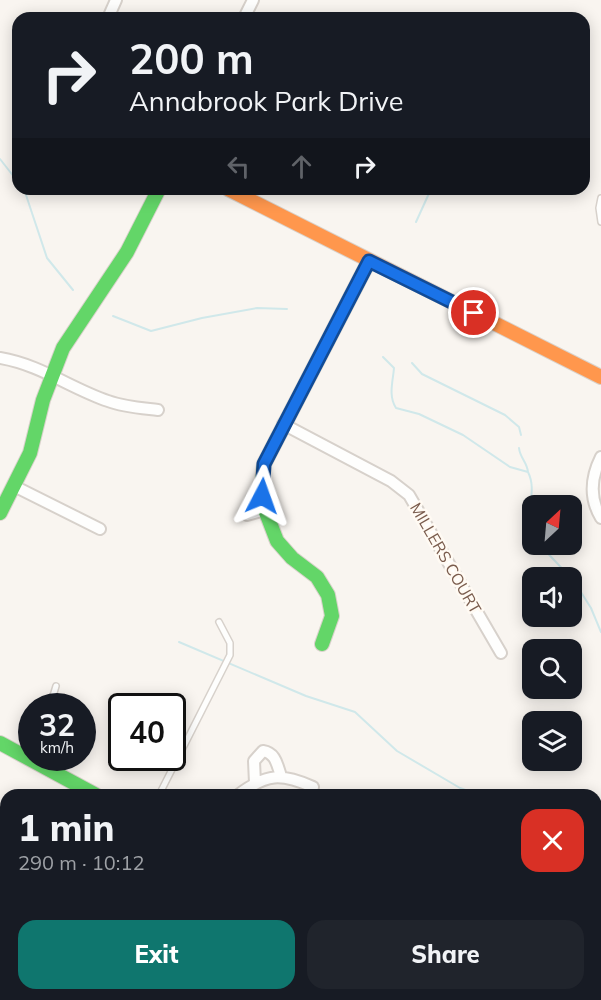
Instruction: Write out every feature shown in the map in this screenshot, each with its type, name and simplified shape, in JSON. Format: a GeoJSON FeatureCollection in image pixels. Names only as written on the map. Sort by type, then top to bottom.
{"type":"FeatureCollection","features":[{"type":"Feature","properties":{"kind":"street"},"geometry":{"type":"LineString","coordinates":[[0,513],[30,453],[43,400],[63,348],[127,252],[156,195]]}},
{"type":"Feature","properties":{"kind":"street"},"geometry":{"type":"LineString","coordinates":[[240,195],[601,377]]}},
{"type":"Feature","properties":{"kind":"street"},"geometry":{"type":"LineString","coordinates":[[322,644],[332,616],[328,596],[317,577],[292,558],[277,541],[261,492],[264,464],[369,261]]}},
{"type":"Feature","properties":{"kind":"street"},"geometry":{"type":"LineString","coordinates":[[0,358],[15,361],[52,375],[107,401],[135,408],[158,410]]}},
{"type":"Feature","properties":{"kind":"street","name":"MILLERS COURT"},"geometry":{"type":"LineString","coordinates":[[284,424],[391,481],[409,495],[501,653]]}},
{"type":"Feature","properties":{"kind":"street"},"geometry":{"type":"LineString","coordinates":[[601,458],[592,486],[596,509],[601,518]]}},
{"type":"Feature","properties":{"kind":"street"},"geometry":{"type":"LineString","coordinates":[[14,486],[100,529]]}},
{"type":"Feature","properties":{"kind":"street"},"geometry":{"type":"LineString","coordinates":[[247,515],[265,510]]}},
{"type":"Feature","properties":{"kind":"street"},"geometry":{"type":"LineString","coordinates":[[0,743],[18,752]]}},
{"type":"Feature","properties":{"kind":"street"},"geometry":{"type":"LineString","coordinates":[[255,783],[254,761],[263,751],[274,757],[281,776]]}},
{"type":"Feature","properties":{"kind":"street"},"geometry":{"type":"LineString","coordinates":[[54,771],[86,789]]}},
{"type":"Feature","properties":{"kind":"street"},"geometry":{"type":"LineString","coordinates":[[246,789],[255,783],[281,776],[313,787]]}},
{"type":"Feature","properties":{"kind":"lane"},"geometry":{"type":"LineString","coordinates":[[601,198],[599,208],[601,222]]}},
{"type":"Feature","properties":{"kind":"lane"},"geometry":{"type":"LineString","coordinates":[[162,789],[230,656],[230,643],[219,622]]}},
{"type":"Feature","properties":{"kind":"lane"},"geometry":{"type":"LineString","coordinates":[[54,693],[56,686]]}},
{"type":"Feature","properties":{"kind":"waterway"},"geometry":{"type":"LineString","coordinates":[[0,159],[12,174]]}},
{"type":"Feature","properties":{"kind":"waterway"},"geometry":{"type":"LineString","coordinates":[[26,195],[47,258],[73,290]]}},
{"type":"Feature","properties":{"kind":"waterway"},"geometry":{"type":"LineString","coordinates":[[416,222],[428,195]]}},
{"type":"Feature","properties":{"kind":"waterway"},"geometry":{"type":"LineString","coordinates":[[113,316],[151,331],[202,318],[257,308],[287,309]]}},
{"type":"Feature","properties":{"kind":"waterway"},"geometry":{"type":"LineString","coordinates":[[383,357],[394,368],[392,393],[396,408],[419,414],[463,435],[510,467],[528,472],[531,479],[531,495]]}},
{"type":"Feature","properties":{"kind":"waterway"},"geometry":{"type":"LineString","coordinates":[[412,363],[422,374],[505,415],[519,427],[521,435]]}},
{"type":"Feature","properties":{"kind":"waterway"},"geometry":{"type":"LineString","coordinates":[[519,448],[528,472]]}},
{"type":"Feature","properties":{"kind":"waterway"},"geometry":{"type":"LineString","coordinates":[[549,555],[561,567]]}},
{"type":"Feature","properties":{"kind":"waterway"},"geometry":{"type":"LineString","coordinates":[[582,594],[601,632]]}},
{"type":"Feature","properties":{"kind":"waterway"},"geometry":{"type":"LineString","coordinates":[[179,642],[306,696],[355,712],[397,751],[463,789]]}},
{"type":"Feature","properties":{"kind":"traffic: fast"},"geometry":{"type":"LineString","coordinates":[[0,513],[30,453],[43,400],[63,348],[127,252],[156,195]]}},
{"type":"Feature","properties":{"kind":"traffic: fast"},"geometry":{"type":"LineString","coordinates":[[322,644],[332,616],[328,595],[317,577],[292,558],[277,541],[261,492],[264,464],[369,261]]}},
{"type":"Feature","properties":{"kind":"traffic: fast"},"geometry":{"type":"LineString","coordinates":[[0,743],[85,789]]}},
{"type":"Feature","properties":{"kind":"traffic: slow"},"geometry":{"type":"LineString","coordinates":[[240,195],[601,377]]}},
{"type":"Feature","properties":{"kind":"route"},"geometry":{"type":"LineString","coordinates":[[262,496],[264,464],[369,261],[474,313]]}}]}
